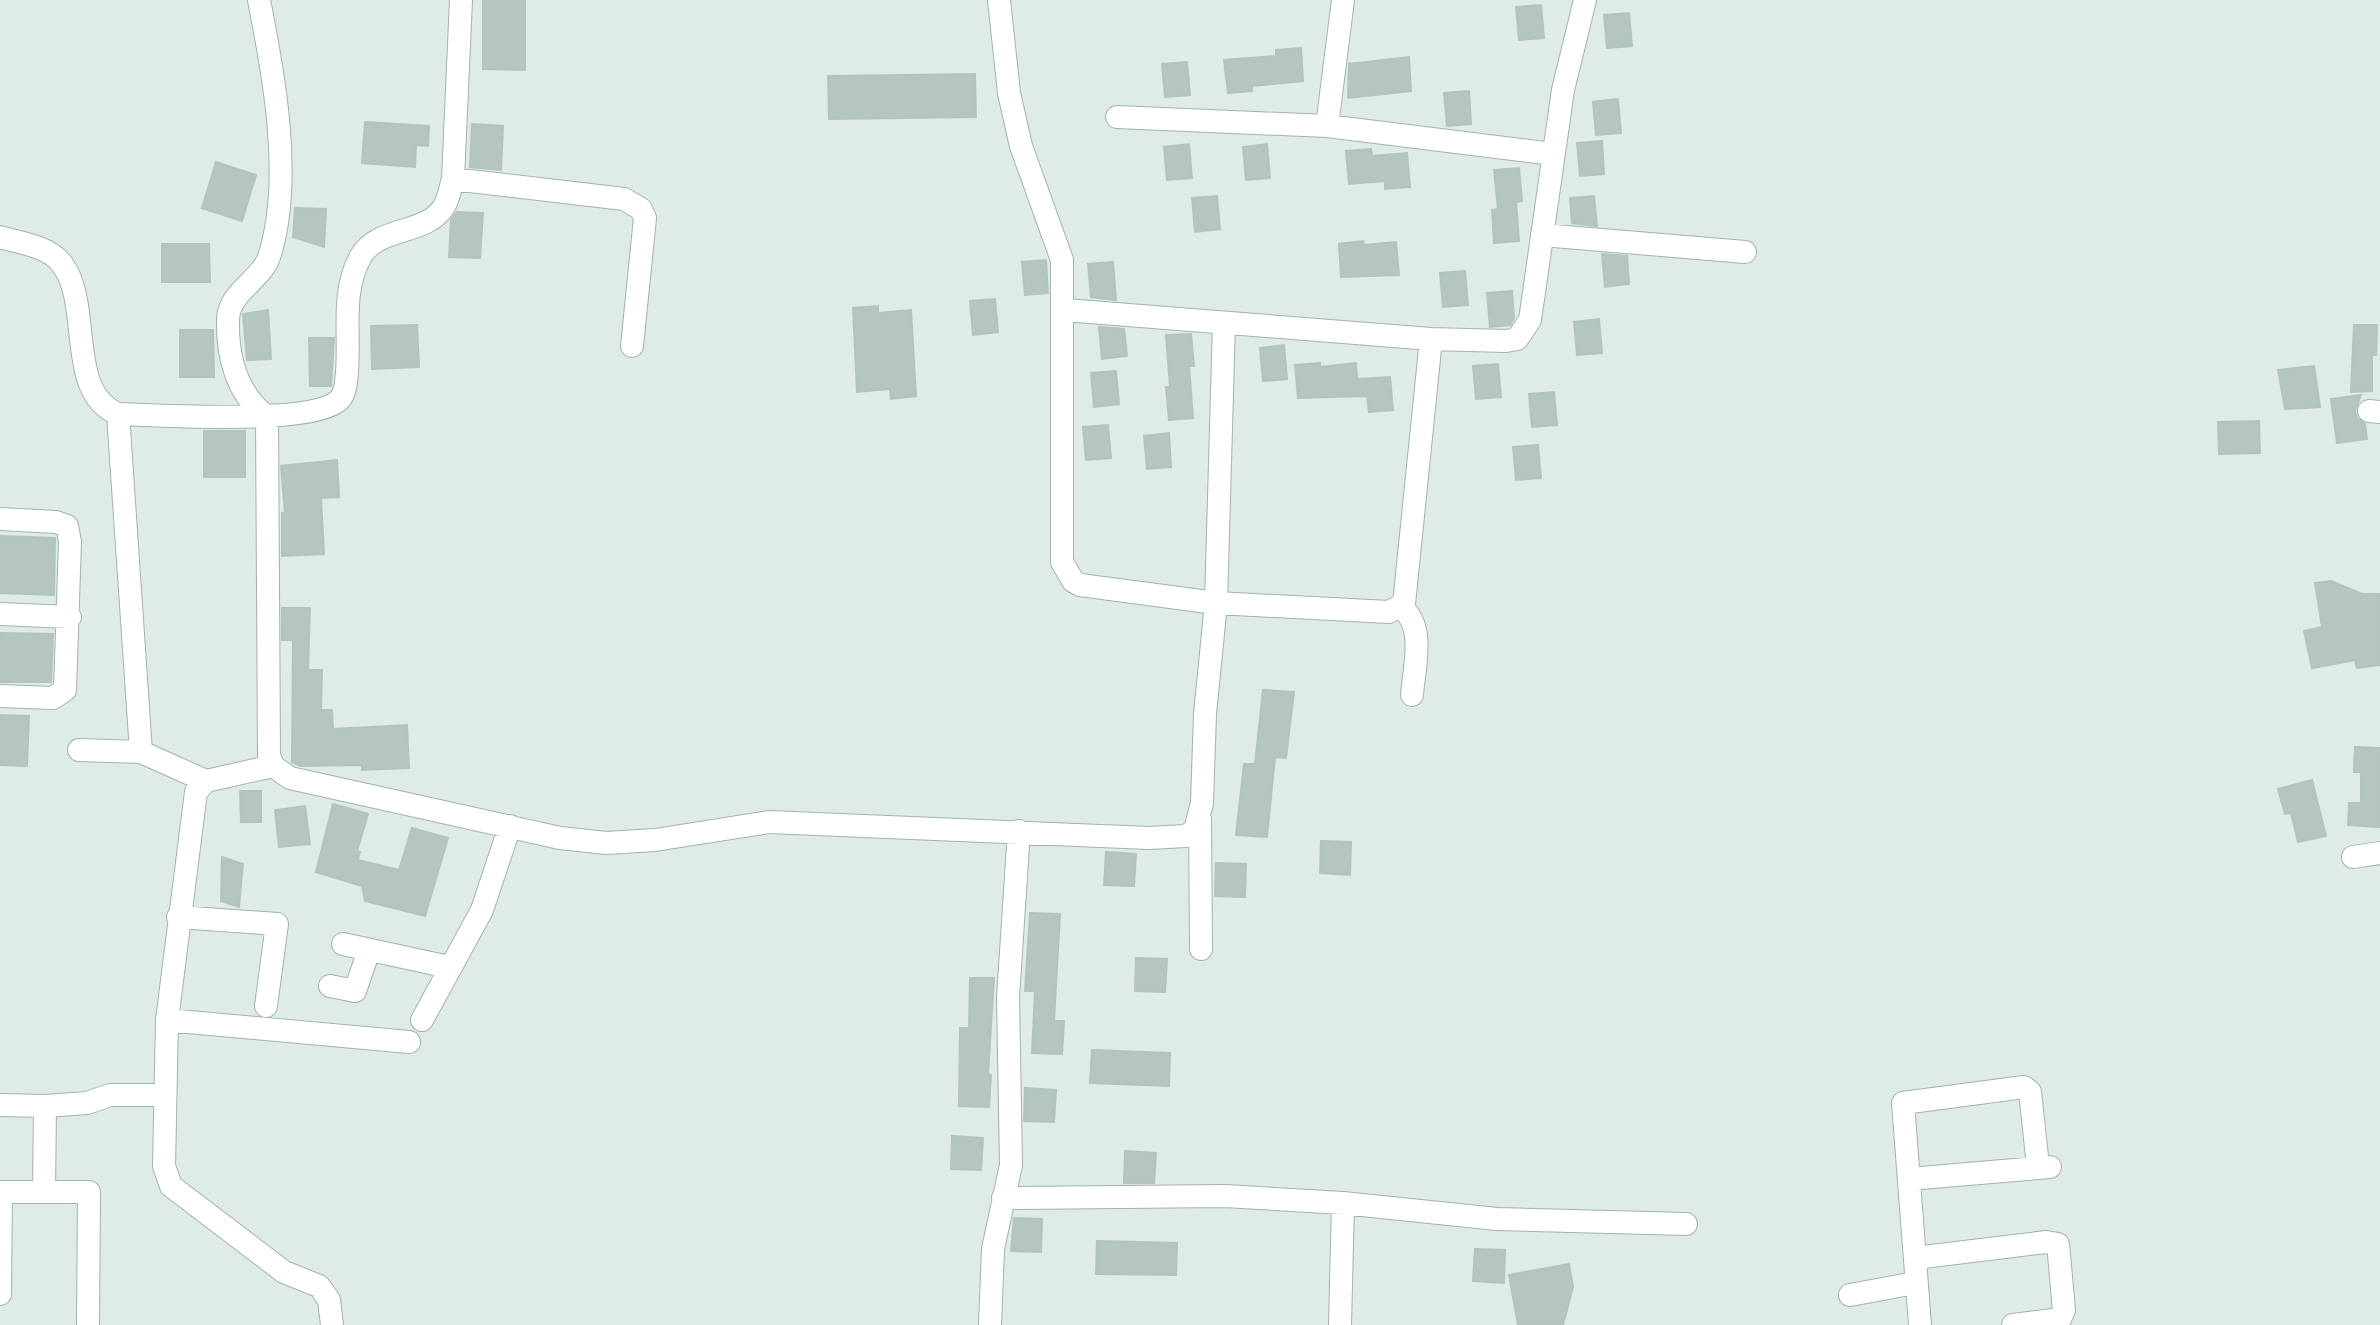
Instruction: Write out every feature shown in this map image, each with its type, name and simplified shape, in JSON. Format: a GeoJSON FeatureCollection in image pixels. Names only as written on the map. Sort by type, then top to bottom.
{"type":"FeatureCollection","features":[{"type":"Feature","properties":{"kind":"street"},"geometry":{"type":"LineString","coordinates":[[259,0],[279,125],[276,221],[270,256],[263,269],[235,299],[228,321],[237,380],[250,403],[267,417]]}},
{"type":"Feature","properties":{"kind":"street"},"geometry":{"type":"LineString","coordinates":[[0,237],[47,252],[61,262],[78,315],[89,386],[103,407],[118,414],[267,417],[327,406],[340,399],[346,385],[347,311],[355,269],[362,254],[384,237],[436,215],[444,207],[453,179],[461,0]]}},
{"type":"Feature","properties":{"kind":"street"},"geometry":{"type":"LineString","coordinates":[[999,0],[1009,93],[1021,146],[1058,242],[1065,310],[1062,551],[1067,572],[1080,585],[1105,591],[1216,603],[1389,612],[1401,607],[1408,587],[1431,339]]}},
{"type":"Feature","properties":{"kind":"street"},"geometry":{"type":"LineString","coordinates":[[1327,126],[1343,0]]}},
{"type":"Feature","properties":{"kind":"street"},"geometry":{"type":"LineString","coordinates":[[1065,310],[1431,339],[1517,339],[1530,320],[1563,90],[1585,0]]}},
{"type":"Feature","properties":{"kind":"street"},"geometry":{"type":"LineString","coordinates":[[1117,117],[1327,126],[1553,154]]}},
{"type":"Feature","properties":{"kind":"street"},"geometry":{"type":"LineString","coordinates":[[453,179],[624,199],[641,209],[645,218],[632,346]]}},
{"type":"Feature","properties":{"kind":"street"},"geometry":{"type":"LineString","coordinates":[[1542,235],[1745,252]]}},
{"type":"Feature","properties":{"kind":"street"},"geometry":{"type":"LineString","coordinates":[[1201,949],[1200,819],[1216,603],[1224,323]]}},
{"type":"Feature","properties":{"kind":"street"},"geometry":{"type":"LineString","coordinates":[[118,414],[141,752]]}},
{"type":"Feature","properties":{"kind":"street"},"geometry":{"type":"LineString","coordinates":[[267,417],[269,755],[273,766],[290,778],[520,829],[606,843],[655,840],[769,822],[1172,838],[1186,836],[1195,830],[1200,819]]}},
{"type":"Feature","properties":{"kind":"street"},"geometry":{"type":"LineString","coordinates":[[0,519],[56,522],[67,526],[70,542],[70,617],[65,690],[61,696],[0,696]]}},
{"type":"Feature","properties":{"kind":"street"},"geometry":{"type":"LineString","coordinates":[[1401,607],[1411,615],[1416,627],[1412,695]]}},
{"type":"Feature","properties":{"kind":"street"},"geometry":{"type":"LineString","coordinates":[[0,614],[70,617]]}},
{"type":"Feature","properties":{"kind":"street"},"geometry":{"type":"LineString","coordinates":[[79,750],[141,752],[206,781]]}},
{"type":"Feature","properties":{"kind":"street"},"geometry":{"type":"LineString","coordinates":[[273,766],[206,781],[196,792],[167,1020],[163,1095],[164,1166],[171,1186],[284,1272],[319,1286],[329,1300],[332,1325]]}},
{"type":"Feature","properties":{"kind":"street"},"geometry":{"type":"LineString","coordinates":[[422,1020],[482,910],[520,829]]}},
{"type":"Feature","properties":{"kind":"street"},"geometry":{"type":"LineString","coordinates":[[990,1325],[993,1249],[1012,1145],[1008,997],[1019,831]]}},
{"type":"Feature","properties":{"kind":"street"},"geometry":{"type":"LineString","coordinates":[[2353,857],[2380,853]]}},
{"type":"Feature","properties":{"kind":"street"},"geometry":{"type":"LineString","coordinates":[[178,917],[277,924],[266,1006]]}},
{"type":"Feature","properties":{"kind":"street"},"geometry":{"type":"LineString","coordinates":[[343,944],[449,967]]}},
{"type":"Feature","properties":{"kind":"street"},"geometry":{"type":"LineString","coordinates":[[330,986],[355,991],[369,950]]}},
{"type":"Feature","properties":{"kind":"street"},"geometry":{"type":"LineString","coordinates":[[167,1020],[409,1042]]}},
{"type":"Feature","properties":{"kind":"street"},"geometry":{"type":"LineString","coordinates":[[1909,1179],[2044,1166],[2030,1092],[2024,1087],[1903,1103],[1920,1325]]}},
{"type":"Feature","properties":{"kind":"street"},"geometry":{"type":"LineString","coordinates":[[0,1105],[45,1106],[87,1103],[110,1095],[163,1095]]}},
{"type":"Feature","properties":{"kind":"street"},"geometry":{"type":"LineString","coordinates":[[44,1192],[45,1106]]}},
{"type":"Feature","properties":{"kind":"street"},"geometry":{"type":"LineString","coordinates":[[0,1294],[1,1192],[89,1192],[88,1325]]}},
{"type":"Feature","properties":{"kind":"street"},"geometry":{"type":"LineString","coordinates":[[1003,1198],[1225,1196],[1343,1203],[1497,1219],[1686,1224]]}},
{"type":"Feature","properties":{"kind":"street"},"geometry":{"type":"LineString","coordinates":[[1340,1325],[1343,1203]]}},
{"type":"Feature","properties":{"kind":"street"},"geometry":{"type":"LineString","coordinates":[[1915,1258],[2046,1242],[2058,1244],[2064,1310],[2060,1319],[2013,1325]]}},
{"type":"Feature","properties":{"kind":"street"},"geometry":{"type":"LineString","coordinates":[[1850,1295],[1915,1283]]}},
{"type":"Feature","properties":{"kind":"building"},"geometry":{"type":"Polygon","coordinates":[[[483,0],[525,0],[525,70],[483,69],[483,0]]]}},
{"type":"Feature","properties":{"kind":"building"},"geometry":{"type":"Polygon","coordinates":[[[1541,5],[1544,38],[1519,40],[1516,7],[1541,5]]]}},
{"type":"Feature","properties":{"kind":"building"},"geometry":{"type":"Polygon","coordinates":[[[1629,13],[1632,46],[1607,48],[1604,15],[1629,13]]]}},
{"type":"Feature","properties":{"kind":"building"},"geometry":{"type":"Polygon","coordinates":[[[1301,48],[1303,81],[1252,86],[1252,91],[1228,93],[1224,60],[1276,56],[1276,50],[1301,48]]]}},
{"type":"Feature","properties":{"kind":"building"},"geometry":{"type":"Polygon","coordinates":[[[1409,57],[1411,91],[1348,98],[1349,64],[1409,57]]]}},
{"type":"Feature","properties":{"kind":"building"},"geometry":{"type":"Polygon","coordinates":[[[1187,62],[1190,95],[1165,97],[1162,64],[1187,62]]]}},
{"type":"Feature","properties":{"kind":"building"},"geometry":{"type":"Polygon","coordinates":[[[975,74],[976,117],[829,119],[828,76],[975,74]]]}},
{"type":"Feature","properties":{"kind":"building"},"geometry":{"type":"Polygon","coordinates":[[[1469,91],[1471,124],[1447,126],[1444,93],[1469,91]]]}},
{"type":"Feature","properties":{"kind":"building"},"geometry":{"type":"Polygon","coordinates":[[[1618,99],[1621,133],[1596,135],[1593,102],[1618,99]]]}},
{"type":"Feature","properties":{"kind":"building"},"geometry":{"type":"Polygon","coordinates":[[[365,122],[429,126],[428,146],[416,145],[415,167],[362,163],[365,122]]]}},
{"type":"Feature","properties":{"kind":"building"},"geometry":{"type":"Polygon","coordinates":[[[472,124],[503,126],[501,170],[470,167],[472,124]]]}},
{"type":"Feature","properties":{"kind":"building"},"geometry":{"type":"Polygon","coordinates":[[[1602,141],[1604,174],[1580,176],[1577,143],[1602,141]]]}},
{"type":"Feature","properties":{"kind":"building"},"geometry":{"type":"Polygon","coordinates":[[[1189,144],[1192,178],[1167,180],[1164,147],[1189,144]]]}},
{"type":"Feature","properties":{"kind":"building"},"geometry":{"type":"Polygon","coordinates":[[[1267,144],[1270,178],[1246,180],[1243,147],[1267,144]]]}},
{"type":"Feature","properties":{"kind":"building"},"geometry":{"type":"Polygon","coordinates":[[[1371,149],[1372,156],[1407,153],[1410,187],[1385,189],[1385,181],[1349,184],[1346,151],[1371,149]]]}},
{"type":"Feature","properties":{"kind":"building"},"geometry":{"type":"Polygon","coordinates":[[[216,162],[256,175],[242,221],[202,208],[216,162]]]}},
{"type":"Feature","properties":{"kind":"building"},"geometry":{"type":"Polygon","coordinates":[[[1519,168],[1522,201],[1516,202],[1519,241],[1494,243],[1492,210],[1498,209],[1494,170],[1519,168]]]}},
{"type":"Feature","properties":{"kind":"building"},"geometry":{"type":"Polygon","coordinates":[[[1217,196],[1220,229],[1195,232],[1192,198],[1217,196]]]}},
{"type":"Feature","properties":{"kind":"building"},"geometry":{"type":"Polygon","coordinates":[[[1594,196],[1597,226],[1572,223],[1570,198],[1594,196]]]}},
{"type":"Feature","properties":{"kind":"building"},"geometry":{"type":"Polygon","coordinates":[[[295,208],[326,209],[324,247],[293,237],[295,208]]]}},
{"type":"Feature","properties":{"kind":"building"},"geometry":{"type":"Polygon","coordinates":[[[457,212],[483,213],[480,258],[449,257],[451,220],[457,212]]]}},
{"type":"Feature","properties":{"kind":"building"},"geometry":{"type":"Polygon","coordinates":[[[1363,241],[1364,245],[1396,242],[1399,275],[1341,277],[1339,244],[1363,241]]]}},
{"type":"Feature","properties":{"kind":"building"},"geometry":{"type":"Polygon","coordinates":[[[162,244],[209,244],[210,282],[162,282],[162,244]]]}},
{"type":"Feature","properties":{"kind":"building"},"geometry":{"type":"Polygon","coordinates":[[[1602,254],[1627,256],[1629,284],[1605,287],[1602,254]]]}},
{"type":"Feature","properties":{"kind":"building"},"geometry":{"type":"Polygon","coordinates":[[[1046,260],[1048,293],[1025,295],[1022,262],[1046,260]]]}},
{"type":"Feature","properties":{"kind":"building"},"geometry":{"type":"Polygon","coordinates":[[[1113,262],[1116,300],[1091,297],[1088,264],[1113,262]]]}},
{"type":"Feature","properties":{"kind":"building"},"geometry":{"type":"Polygon","coordinates":[[[1465,271],[1468,305],[1443,307],[1440,273],[1465,271]]]}},
{"type":"Feature","properties":{"kind":"building"},"geometry":{"type":"Polygon","coordinates":[[[1512,291],[1514,318],[1510,325],[1490,327],[1487,293],[1512,291]]]}},
{"type":"Feature","properties":{"kind":"building"},"geometry":{"type":"Polygon","coordinates":[[[995,299],[998,332],[973,335],[970,301],[995,299]]]}},
{"type":"Feature","properties":{"kind":"building"},"geometry":{"type":"Polygon","coordinates":[[[878,306],[878,313],[911,310],[916,396],[891,399],[890,389],[857,392],[853,308],[878,306]]]}},
{"type":"Feature","properties":{"kind":"building"},"geometry":{"type":"Polygon","coordinates":[[[268,310],[271,359],[247,360],[243,314],[268,310]]]}},
{"type":"Feature","properties":{"kind":"building"},"geometry":{"type":"Polygon","coordinates":[[[1599,319],[1602,353],[1577,355],[1574,322],[1599,319]]]}},
{"type":"Feature","properties":{"kind":"building"},"geometry":{"type":"Polygon","coordinates":[[[417,325],[419,367],[372,369],[371,326],[417,325]]]}},
{"type":"Feature","properties":{"kind":"building"},"geometry":{"type":"Polygon","coordinates":[[[2354,325],[2377,325],[2376,355],[2372,355],[2372,391],[2351,392],[2354,325]]]}},
{"type":"Feature","properties":{"kind":"building"},"geometry":{"type":"Polygon","coordinates":[[[1099,327],[1124,329],[1127,356],[1102,359],[1099,327]]]}},
{"type":"Feature","properties":{"kind":"building"},"geometry":{"type":"Polygon","coordinates":[[[180,330],[213,330],[214,377],[180,377],[180,330]]]}},
{"type":"Feature","properties":{"kind":"building"},"geometry":{"type":"Polygon","coordinates":[[[1191,334],[1194,366],[1189,366],[1193,418],[1169,420],[1166,335],[1191,334]]]}},
{"type":"Feature","properties":{"kind":"building"},"geometry":{"type":"Polygon","coordinates":[[[309,338],[334,338],[331,386],[310,386],[309,338]]]}},
{"type":"Feature","properties":{"kind":"building"},"geometry":{"type":"Polygon","coordinates":[[[1284,345],[1287,379],[1263,381],[1260,348],[1284,345]]]}},
{"type":"Feature","properties":{"kind":"building"},"geometry":{"type":"Polygon","coordinates":[[[1320,363],[1320,367],[1356,363],[1357,379],[1390,377],[1393,410],[1369,412],[1367,396],[1298,398],[1295,365],[1320,363]]]}},
{"type":"Feature","properties":{"kind":"building"},"geometry":{"type":"Polygon","coordinates":[[[1498,364],[1501,397],[1476,399],[1473,366],[1498,364]]]}},
{"type":"Feature","properties":{"kind":"building"},"geometry":{"type":"Polygon","coordinates":[[[2314,366],[2320,407],[2285,409],[2278,370],[2314,366]]]}},
{"type":"Feature","properties":{"kind":"building"},"geometry":{"type":"Polygon","coordinates":[[[1116,371],[1119,404],[1094,407],[1091,373],[1116,371]]]}},
{"type":"Feature","properties":{"kind":"building"},"geometry":{"type":"Polygon","coordinates":[[[1554,392],[1557,425],[1532,427],[1529,394],[1554,392]]]}},
{"type":"Feature","properties":{"kind":"building"},"geometry":{"type":"Polygon","coordinates":[[[2361,395],[2355,411],[2357,418],[2365,424],[2367,439],[2337,443],[2331,399],[2361,395]]]}},
{"type":"Feature","properties":{"kind":"building"},"geometry":{"type":"Polygon","coordinates":[[[2259,421],[2260,453],[2219,454],[2218,422],[2259,421]]]}},
{"type":"Feature","properties":{"kind":"building"},"geometry":{"type":"Polygon","coordinates":[[[1108,425],[1111,458],[1086,460],[1083,427],[1108,425]]]}},
{"type":"Feature","properties":{"kind":"building"},"geometry":{"type":"Polygon","coordinates":[[[204,431],[245,431],[245,477],[204,477],[204,431]]]}},
{"type":"Feature","properties":{"kind":"building"},"geometry":{"type":"Polygon","coordinates":[[[1169,433],[1171,467],[1147,469],[1144,436],[1169,433]]]}},
{"type":"Feature","properties":{"kind":"building"},"geometry":{"type":"Polygon","coordinates":[[[1538,445],[1541,478],[1516,480],[1513,447],[1538,445]]]}},
{"type":"Feature","properties":{"kind":"building"},"geometry":{"type":"Polygon","coordinates":[[[337,460],[339,497],[321,498],[324,554],[282,556],[282,513],[285,513],[281,466],[337,460]]]}},
{"type":"Feature","properties":{"kind":"building"},"geometry":{"type":"Polygon","coordinates":[[[0,536],[55,538],[54,595],[0,593],[0,536]]]}},
{"type":"Feature","properties":{"kind":"building"},"geometry":{"type":"Polygon","coordinates":[[[2331,581],[2362,594],[2380,594],[2380,665],[2357,668],[2355,660],[2312,668],[2304,631],[2322,627],[2315,583],[2331,581]]]}},
{"type":"Feature","properties":{"kind":"building"},"geometry":{"type":"Polygon","coordinates":[[[282,608],[310,608],[308,670],[322,670],[321,710],[332,710],[333,729],[407,725],[409,768],[362,770],[362,765],[300,766],[292,762],[293,640],[282,640],[282,608]]]}},
{"type":"Feature","properties":{"kind":"building"},"geometry":{"type":"Polygon","coordinates":[[[0,633],[53,634],[51,682],[0,682],[0,633]]]}},
{"type":"Feature","properties":{"kind":"building"},"geometry":{"type":"Polygon","coordinates":[[[1263,690],[1294,692],[1286,758],[1275,757],[1267,837],[1236,835],[1244,764],[1255,764],[1263,690]]]}},
{"type":"Feature","properties":{"kind":"building"},"geometry":{"type":"Polygon","coordinates":[[[0,715],[29,716],[27,766],[0,765],[0,715]]]}},
{"type":"Feature","properties":{"kind":"building"},"geometry":{"type":"Polygon","coordinates":[[[2355,747],[2380,748],[2380,827],[2348,825],[2349,803],[2361,803],[2361,772],[2354,772],[2355,747]]]}},
{"type":"Feature","properties":{"kind":"building"},"geometry":{"type":"Polygon","coordinates":[[[2312,780],[2326,836],[2298,842],[2291,813],[2285,814],[2278,789],[2312,780]]]}},
{"type":"Feature","properties":{"kind":"building"},"geometry":{"type":"Polygon","coordinates":[[[240,791],[261,791],[261,822],[241,822],[240,791]]]}},
{"type":"Feature","properties":{"kind":"building"},"geometry":{"type":"Polygon","coordinates":[[[333,804],[368,814],[357,851],[360,852],[358,860],[399,870],[412,828],[448,838],[425,916],[365,901],[362,886],[316,872],[333,804]]]}},
{"type":"Feature","properties":{"kind":"building"},"geometry":{"type":"Polygon","coordinates":[[[305,806],[310,844],[279,847],[275,810],[305,806]]]}},
{"type":"Feature","properties":{"kind":"building"},"geometry":{"type":"Polygon","coordinates":[[[1321,841],[1351,842],[1350,875],[1320,873],[1321,841]]]}},
{"type":"Feature","properties":{"kind":"building"},"geometry":{"type":"Polygon","coordinates":[[[1106,852],[1136,854],[1134,886],[1104,885],[1106,852]]]}},
{"type":"Feature","properties":{"kind":"building"},"geometry":{"type":"Polygon","coordinates":[[[222,857],[243,864],[239,907],[221,901],[222,857]]]}},
{"type":"Feature","properties":{"kind":"building"},"geometry":{"type":"Polygon","coordinates":[[[1216,863],[1246,864],[1245,897],[1215,896],[1216,863]]]}},
{"type":"Feature","properties":{"kind":"building"},"geometry":{"type":"Polygon","coordinates":[[[1030,913],[1060,914],[1054,1021],[1064,1021],[1062,1054],[1032,1053],[1035,991],[1025,991],[1030,913]]]}},
{"type":"Feature","properties":{"kind":"building"},"geometry":{"type":"Polygon","coordinates":[[[1136,958],[1167,959],[1165,992],[1135,991],[1136,958]]]}},
{"type":"Feature","properties":{"kind":"building"},"geometry":{"type":"Polygon","coordinates":[[[970,978],[994,978],[989,1107],[959,1106],[960,1028],[969,1028],[970,978]]]}},
{"type":"Feature","properties":{"kind":"building"},"geometry":{"type":"Polygon","coordinates":[[[1092,1050],[1170,1053],[1169,1086],[1090,1083],[1092,1050]]]}},
{"type":"Feature","properties":{"kind":"building"},"geometry":{"type":"Polygon","coordinates":[[[1025,1088],[1056,1090],[1054,1122],[1024,1121],[1025,1088]]]}},
{"type":"Feature","properties":{"kind":"building"},"geometry":{"type":"Polygon","coordinates":[[[952,1136],[983,1138],[981,1170],[951,1169],[952,1136]]]}},
{"type":"Feature","properties":{"kind":"building"},"geometry":{"type":"Polygon","coordinates":[[[1125,1151],[1156,1153],[1154,1183],[1124,1183],[1125,1151]]]}},
{"type":"Feature","properties":{"kind":"building"},"geometry":{"type":"Polygon","coordinates":[[[1014,1218],[1042,1219],[1041,1252],[1011,1251],[1014,1218]]]}},
{"type":"Feature","properties":{"kind":"building"},"geometry":{"type":"Polygon","coordinates":[[[1097,1241],[1177,1243],[1176,1275],[1096,1274],[1097,1241]]]}},
{"type":"Feature","properties":{"kind":"building"},"geometry":{"type":"Polygon","coordinates":[[[1475,1249],[1505,1250],[1504,1283],[1473,1281],[1475,1249]]]}},
{"type":"Feature","properties":{"kind":"building"},"geometry":{"type":"Polygon","coordinates":[[[1569,1264],[1573,1287],[1563,1325],[1518,1325],[1509,1275],[1569,1264]]]}}]}
